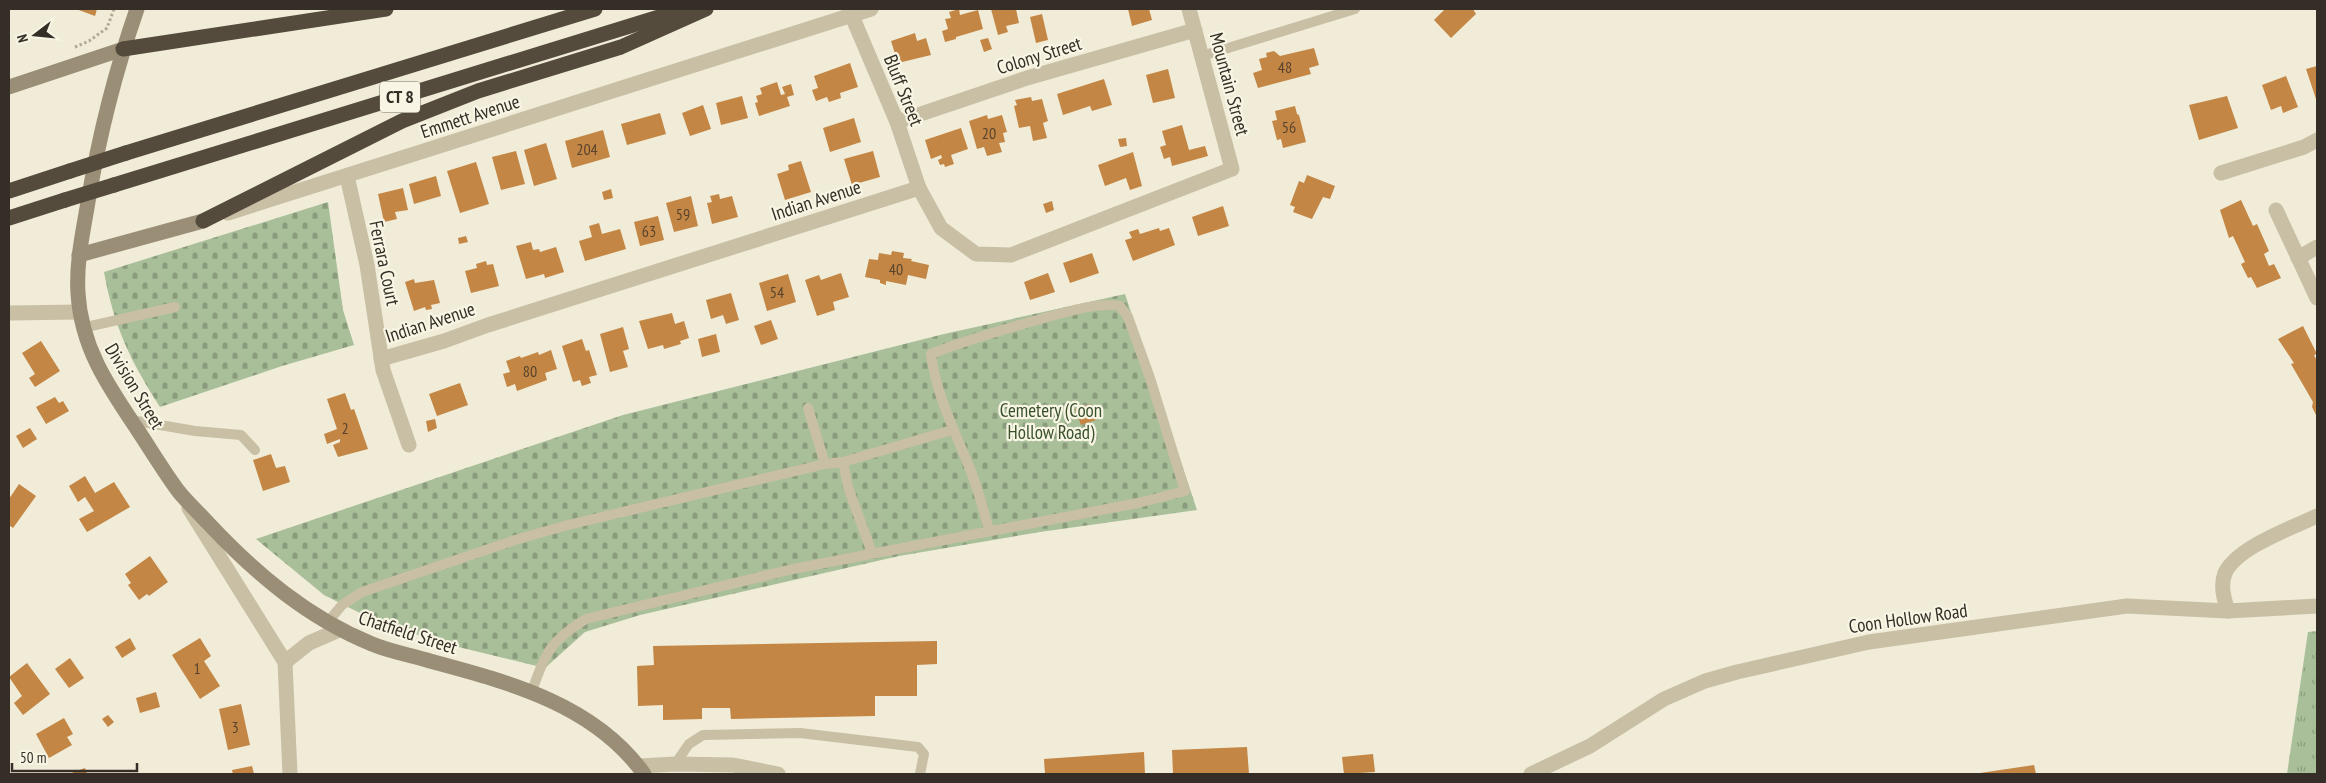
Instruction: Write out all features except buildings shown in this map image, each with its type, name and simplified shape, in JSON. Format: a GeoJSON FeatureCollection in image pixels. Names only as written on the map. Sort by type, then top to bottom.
{"type":"FeatureCollection","features":[{"type":"Feature","properties":{"kind":"highway"},"geometry":{"type":"LineString","coordinates":[[123,49],[386,9]]}},
{"type":"Feature","properties":{"kind":"highway","name":"CT 8"},"geometry":{"type":"LineString","coordinates":[[9,191],[126,153],[595,9]]}},
{"type":"Feature","properties":{"kind":"highway","name":"CT 8"},"geometry":{"type":"LineString","coordinates":[[9,218],[685,9]]}},
{"type":"Feature","properties":{"kind":"highway"},"geometry":{"type":"LineString","coordinates":[[203,221],[402,121],[478,91],[620,47],[706,9]]}},
{"type":"Feature","properties":{"kind":"street","name":"Division Street"},"geometry":{"type":"LineString","coordinates":[[137,9],[123,49],[97,148],[79,255],[78,293],[82,328],[88,347],[104,380],[180,492],[285,662]]}},
{"type":"Feature","properties":{"kind":"street","name":"Emmett Avenue"},"geometry":{"type":"LineString","coordinates":[[79,255],[203,221],[851,12],[871,9]]}},
{"type":"Feature","properties":{"kind":"street","name":"Mountain Street"},"geometry":{"type":"LineString","coordinates":[[918,188],[942,228],[976,254],[1011,256],[1232,169],[1189,9]]}},
{"type":"Feature","properties":{"kind":"street","name":"Bluff Street"},"geometry":{"type":"LineString","coordinates":[[851,12],[897,122],[918,188]]}},
{"type":"Feature","properties":{"kind":"street","name":"Colony Street"},"geometry":{"type":"LineString","coordinates":[[897,122],[1027,78],[1195,30]]}},
{"type":"Feature","properties":{"kind":"street"},"geometry":{"type":"LineString","coordinates":[[9,87],[123,49]]}},
{"type":"Feature","properties":{"kind":"street"},"geometry":{"type":"LineString","coordinates":[[2221,173],[2304,147],[2317,140]]}},
{"type":"Feature","properties":{"kind":"street","name":"Ferrara Court"},"geometry":{"type":"LineString","coordinates":[[347,176],[367,265],[381,359],[409,445]]}},
{"type":"Feature","properties":{"kind":"street","name":"Indian Avenue"},"geometry":{"type":"LineString","coordinates":[[381,359],[444,341],[488,325],[918,188]]}},
{"type":"Feature","properties":{"kind":"street"},"geometry":{"type":"LineString","coordinates":[[2276,210],[2317,298]]}},
{"type":"Feature","properties":{"kind":"street"},"geometry":{"type":"LineString","coordinates":[[2298,258],[2317,247]]}},
{"type":"Feature","properties":{"kind":"street"},"geometry":{"type":"LineString","coordinates":[[9,313],[80,312]]}},
{"type":"Feature","properties":{"kind":"street","name":"Chatfield Street"},"geometry":{"type":"LineString","coordinates":[[180,492],[262,576],[299,604],[333,626],[376,646],[532,691],[573,712],[607,735],[642,770]]}},
{"type":"Feature","properties":{"kind":"street"},"geometry":{"type":"LineString","coordinates":[[2228,611],[2223,596],[2223,585],[2225,574],[2236,558],[2258,544],[2317,516]]}},
{"type":"Feature","properties":{"kind":"street","name":"Coon Hollow Road"},"geometry":{"type":"LineString","coordinates":[[1531,774],[1590,746],[1664,699],[1705,681],[1869,642],[2012,624],[2076,612],[2127,606],[2228,611],[2317,606]]}},
{"type":"Feature","properties":{"kind":"street"},"geometry":{"type":"LineString","coordinates":[[290,774],[285,662],[333,626]]}},
{"type":"Feature","properties":{"kind":"street"},"geometry":{"type":"LineString","coordinates":[[642,770],[676,764],[733,766],[778,774]]}},
{"type":"Feature","properties":{"kind":"lane"},"geometry":{"type":"LineString","coordinates":[[1202,56],[1355,9]]}},
{"type":"Feature","properties":{"kind":"lane"},"geometry":{"type":"LineString","coordinates":[[532,691],[550,647],[567,631],[586,619],[872,553],[1138,503],[1185,491],[1150,378],[1128,317],[1120,306],[1108,304],[1076,310],[971,338],[930,354],[936,385],[952,430],[973,478],[989,530]]}},
{"type":"Feature","properties":{"kind":"lane"},"geometry":{"type":"LineString","coordinates":[[82,328],[175,307]]}},
{"type":"Feature","properties":{"kind":"lane"},"geometry":{"type":"LineString","coordinates":[[808,408],[825,464]]}},
{"type":"Feature","properties":{"kind":"lane"},"geometry":{"type":"LineString","coordinates":[[131,420],[195,431],[242,435],[255,450]]}},
{"type":"Feature","properties":{"kind":"lane"},"geometry":{"type":"LineString","coordinates":[[333,626],[342,604],[362,592],[515,540],[568,525],[825,464],[843,462],[952,430]]}},
{"type":"Feature","properties":{"kind":"lane"},"geometry":{"type":"LineString","coordinates":[[843,462],[848,487],[872,553]]}},
{"type":"Feature","properties":{"kind":"lane"},"geometry":{"type":"LineString","coordinates":[[676,764],[689,744],[703,735],[800,733],[918,747],[924,754],[920,774]]}},
{"type":"Feature","properties":{"kind":"path"},"geometry":{"type":"LineString","coordinates":[[71,48],[89,41],[107,28],[114,9]]}},
{"type":"Feature","properties":{"kind":"green space"},"geometry":{"type":"Polygon","coordinates":[[[328,202],[343,310],[354,345],[282,366],[160,407],[140,374],[118,326],[104,272],[328,202]]]}},
{"type":"Feature","properties":{"kind":"green space","name":"Cemetery (Coon Hollow Road)"},"geometry":{"type":"Polygon","coordinates":[[[1125,294],[1197,510],[1040,532],[899,556],[640,615],[585,632],[545,668],[450,645],[378,622],[324,595],[256,539],[623,415],[944,334],[1125,294]]]}},
{"type":"Feature","properties":{"kind":"green space"},"geometry":{"type":"Polygon","coordinates":[[[2317,631],[2317,774],[2287,774],[2308,632],[2317,631]]]}}]}
